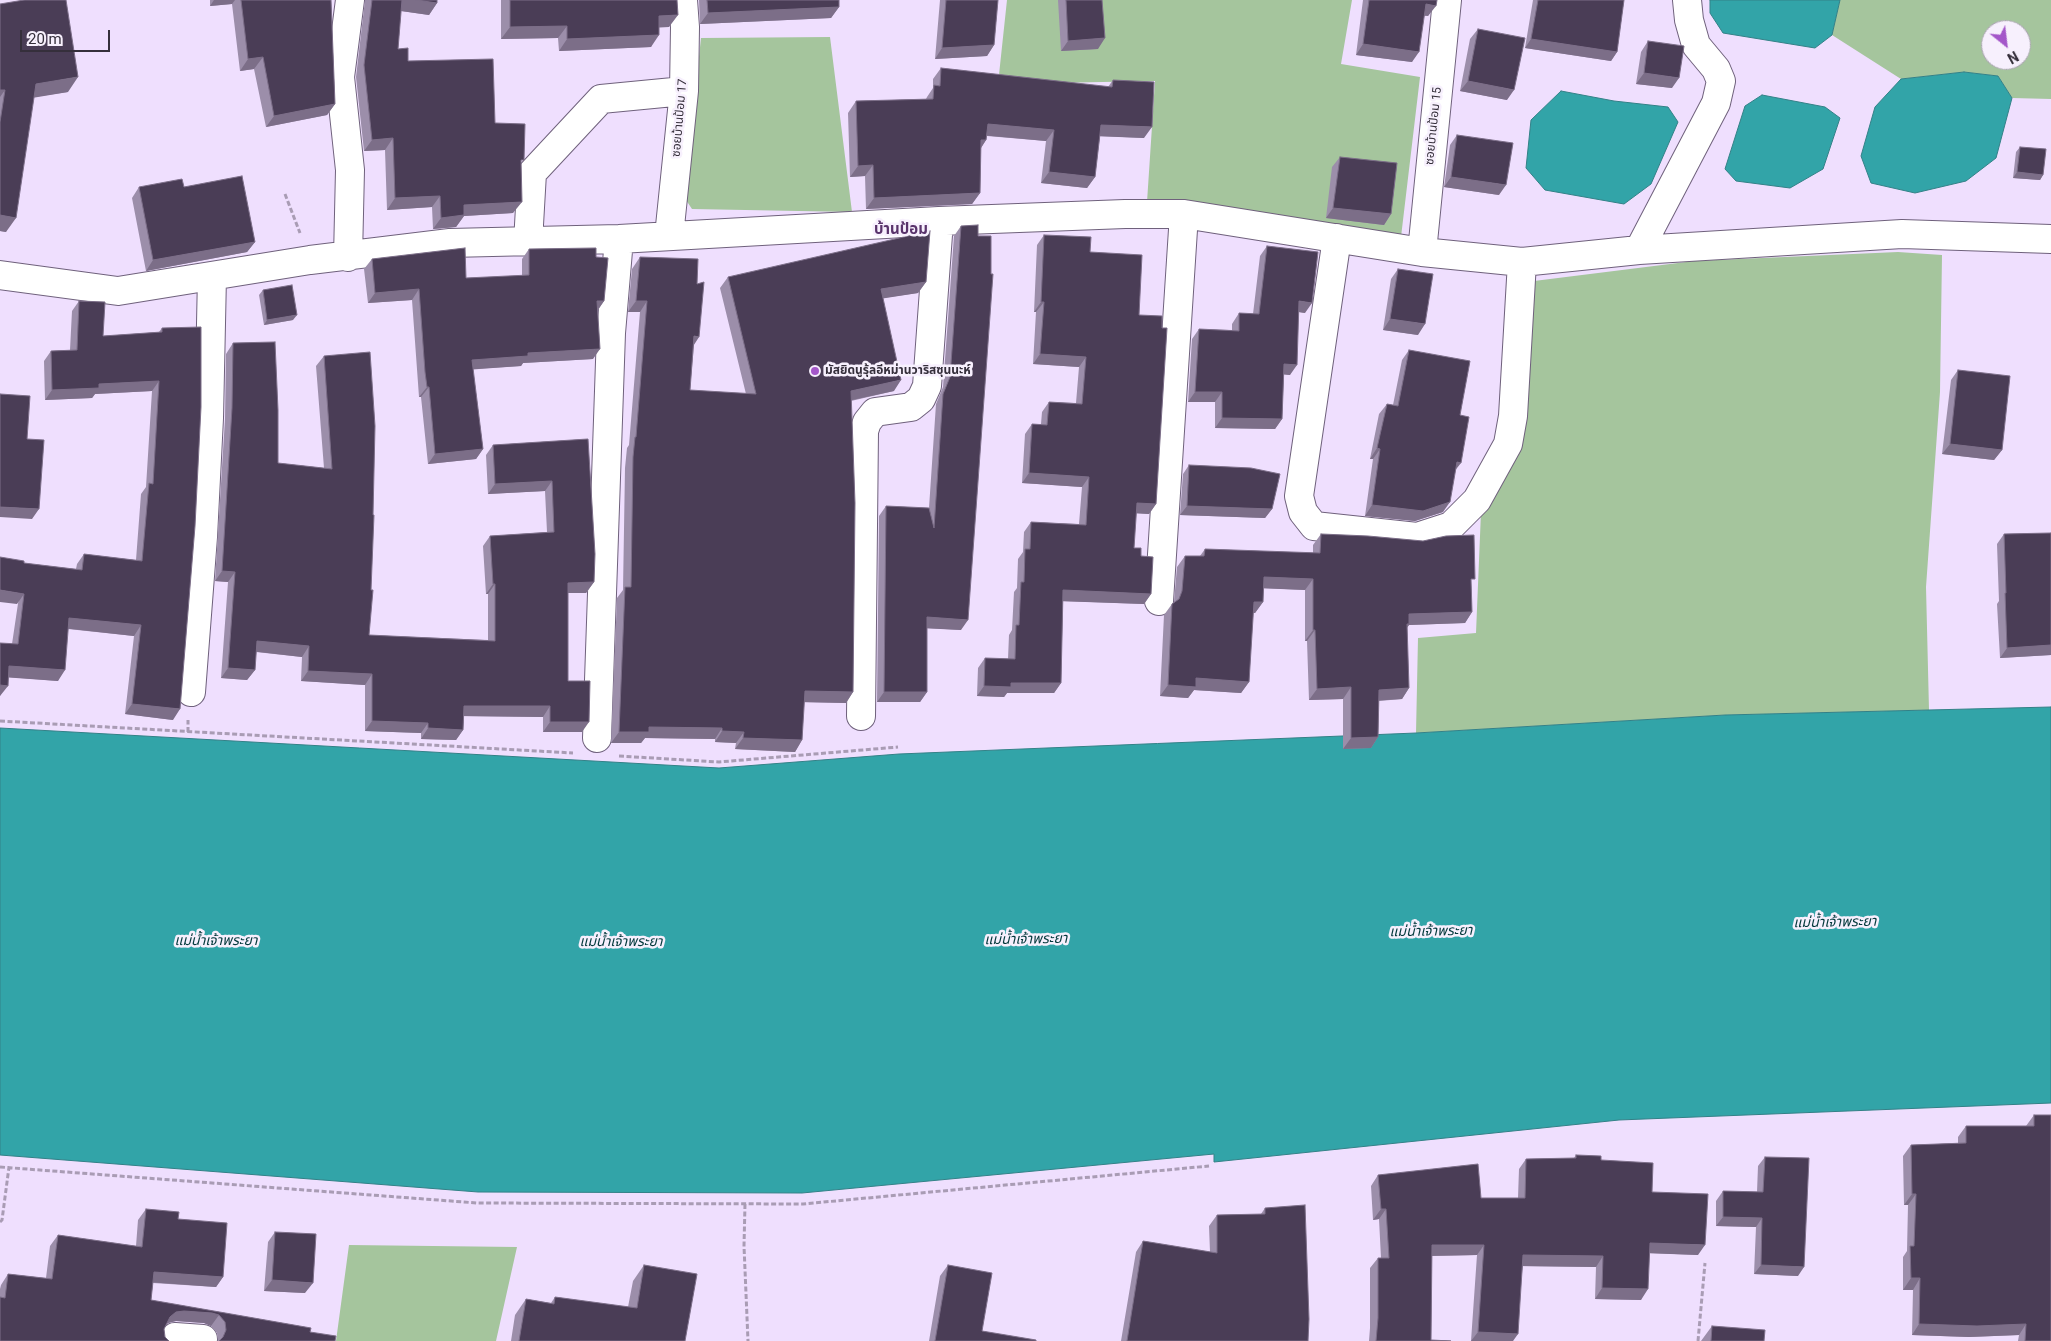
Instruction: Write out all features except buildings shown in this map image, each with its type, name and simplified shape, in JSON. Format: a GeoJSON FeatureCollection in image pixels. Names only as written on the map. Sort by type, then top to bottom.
{"type":"FeatureCollection","features":[{"type":"Feature","properties":{"kind":"street"},"geometry":{"type":"LineString","coordinates":[[348,257],[350,170],[340,77],[350,0]]}},
{"type":"Feature","properties":{"kind":"street","name":"ซอยบ้านป้อม 17"},"geometry":{"type":"LineString","coordinates":[[669,236],[684,91],[685,27],[683,0]]}},
{"type":"Feature","properties":{"kind":"street","name":"ซอยบ้านป้อม 15"},"geometry":{"type":"LineString","coordinates":[[1422,252],[1447,0]]}},
{"type":"Feature","properties":{"kind":"street"},"geometry":{"type":"LineString","coordinates":[[1640,250],[1716,103],[1721,81],[1716,70],[1696,45],[1689,20],[1687,0]]}},
{"type":"Feature","properties":{"kind":"street"},"geometry":{"type":"LineString","coordinates":[[528,242],[532,173],[601,99],[684,91]]}},
{"type":"Feature","properties":{"kind":"street"},"geometry":{"type":"LineString","coordinates":[[0,275],[118,291],[310,260],[348,257],[450,243],[619,239],[1067,215],[1184,214],[1422,252],[1522,262],[1640,250],[1902,234],[2051,240]]}},
{"type":"Feature","properties":{"kind":"street"},"geometry":{"type":"LineString","coordinates":[[1159,601],[1184,214]]}},
{"type":"Feature","properties":{"kind":"street"},"geometry":{"type":"LineString","coordinates":[[861,716],[864,431],[867,422],[875,412],[911,407],[921,399],[927,386],[939,221]]}},
{"type":"Feature","properties":{"kind":"street"},"geometry":{"type":"LineString","coordinates":[[1337,238],[1299,496],[1303,512],[1314,526],[1417,537],[1450,526],[1477,500],[1508,444],[1513,416],[1522,262]]}},
{"type":"Feature","properties":{"kind":"street"},"geometry":{"type":"LineString","coordinates":[[597,749],[610,333],[619,239]]}},
{"type":"Feature","properties":{"kind":"street"},"geometry":{"type":"LineString","coordinates":[[190,692],[204,527],[210,418],[212,276]]}},
{"type":"Feature","properties":{"kind":"street"},"geometry":{"type":"LineString","coordinates":[[172,1341],[175,1337],[203,1339]]}},
{"type":"Feature","properties":{"kind":"path"},"geometry":{"type":"LineString","coordinates":[[284,194],[310,260]]}},
{"type":"Feature","properties":{"kind":"path"},"geometry":{"type":"LineString","coordinates":[[0,722],[597,749],[719,762],[898,747]]}},
{"type":"Feature","properties":{"kind":"path"},"geometry":{"type":"LineString","coordinates":[[0,1167],[477,1203],[803,1204],[1210,1166]]}},
{"type":"Feature","properties":{"kind":"path"},"geometry":{"type":"LineString","coordinates":[[0,1222],[2,1220],[9,1167]]}},
{"type":"Feature","properties":{"kind":"path"},"geometry":{"type":"LineString","coordinates":[[745,1204],[744,1246],[748,1341]]}},
{"type":"Feature","properties":{"kind":"path"},"geometry":{"type":"LineString","coordinates":[[1698,1341],[1704,1263]]}},
{"type":"Feature","properties":{"kind":"shaded area"},"geometry":{"type":"Polygon","coordinates":[[[1007,0],[1352,0],[1341,64],[1420,77],[1401,237],[1147,202],[1155,81],[998,84],[1007,0]]]}},
{"type":"Feature","properties":{"kind":"shaded area"},"geometry":{"type":"Polygon","coordinates":[[[1840,0],[2051,0],[2051,99],[2012,98],[1998,76],[1964,72],[1901,79],[1832,35],[1840,0]]]}},
{"type":"Feature","properties":{"kind":"shaded area"},"geometry":{"type":"Polygon","coordinates":[[[830,37],[852,212],[692,209],[684,197],[701,38],[830,37]]]}},
{"type":"Feature","properties":{"kind":"shaded area"},"geometry":{"type":"Polygon","coordinates":[[[1898,252],[1942,255],[1940,392],[1926,587],[1929,710],[1725,715],[1416,733],[1418,638],[1476,633],[1481,512],[1534,281],[1694,261],[1898,252]]]}},
{"type":"Feature","properties":{"kind":"shaded area"},"geometry":{"type":"Polygon","coordinates":[[[349,1245],[517,1247],[496,1341],[336,1341],[349,1245]]]}},
{"type":"Feature","properties":{"kind":"water"},"geometry":{"type":"Polygon","coordinates":[[[1710,0],[1840,0],[1832,35],[1815,48],[1723,33],[1710,13],[1710,0]]]}},
{"type":"Feature","properties":{"kind":"water"},"geometry":{"type":"Polygon","coordinates":[[[1964,72],[1998,76],[2012,98],[1996,158],[1966,181],[1915,193],[1871,183],[1861,156],[1875,107],[1901,79],[1964,72]]]}},
{"type":"Feature","properties":{"kind":"water"},"geometry":{"type":"Polygon","coordinates":[[[1561,91],[1614,101],[1668,107],[1678,122],[1651,184],[1624,204],[1545,190],[1526,168],[1531,120],[1561,91]]]}},
{"type":"Feature","properties":{"kind":"water"},"geometry":{"type":"Polygon","coordinates":[[[1762,95],[1825,107],[1840,118],[1823,169],[1790,188],[1736,181],[1725,169],[1745,106],[1762,95]]]}},
{"type":"Feature","properties":{"kind":"water","name":"แม่น้ำเจ้าพระยา"},"geometry":{"type":"Polygon","coordinates":[[[2051,707],[2051,1103],[1619,1120],[1214,1162],[1214,1154],[802,1193],[478,1192],[0,1155],[0,728],[719,768],[899,754],[1416,733],[1725,715],[2051,707]]]}},
{"type":"Feature","properties":{"kind":"place","name":"มัสยิดนูรุ้ลอีหม่านวาริสซุนนะห์"},"geometry":{"type":"Point","coordinates":[815,371]}},
{"type":"Feature","properties":{"kind":"district","name":"บ้านป้อม"},"geometry":{"type":"Point","coordinates":[901,230]}}]}
